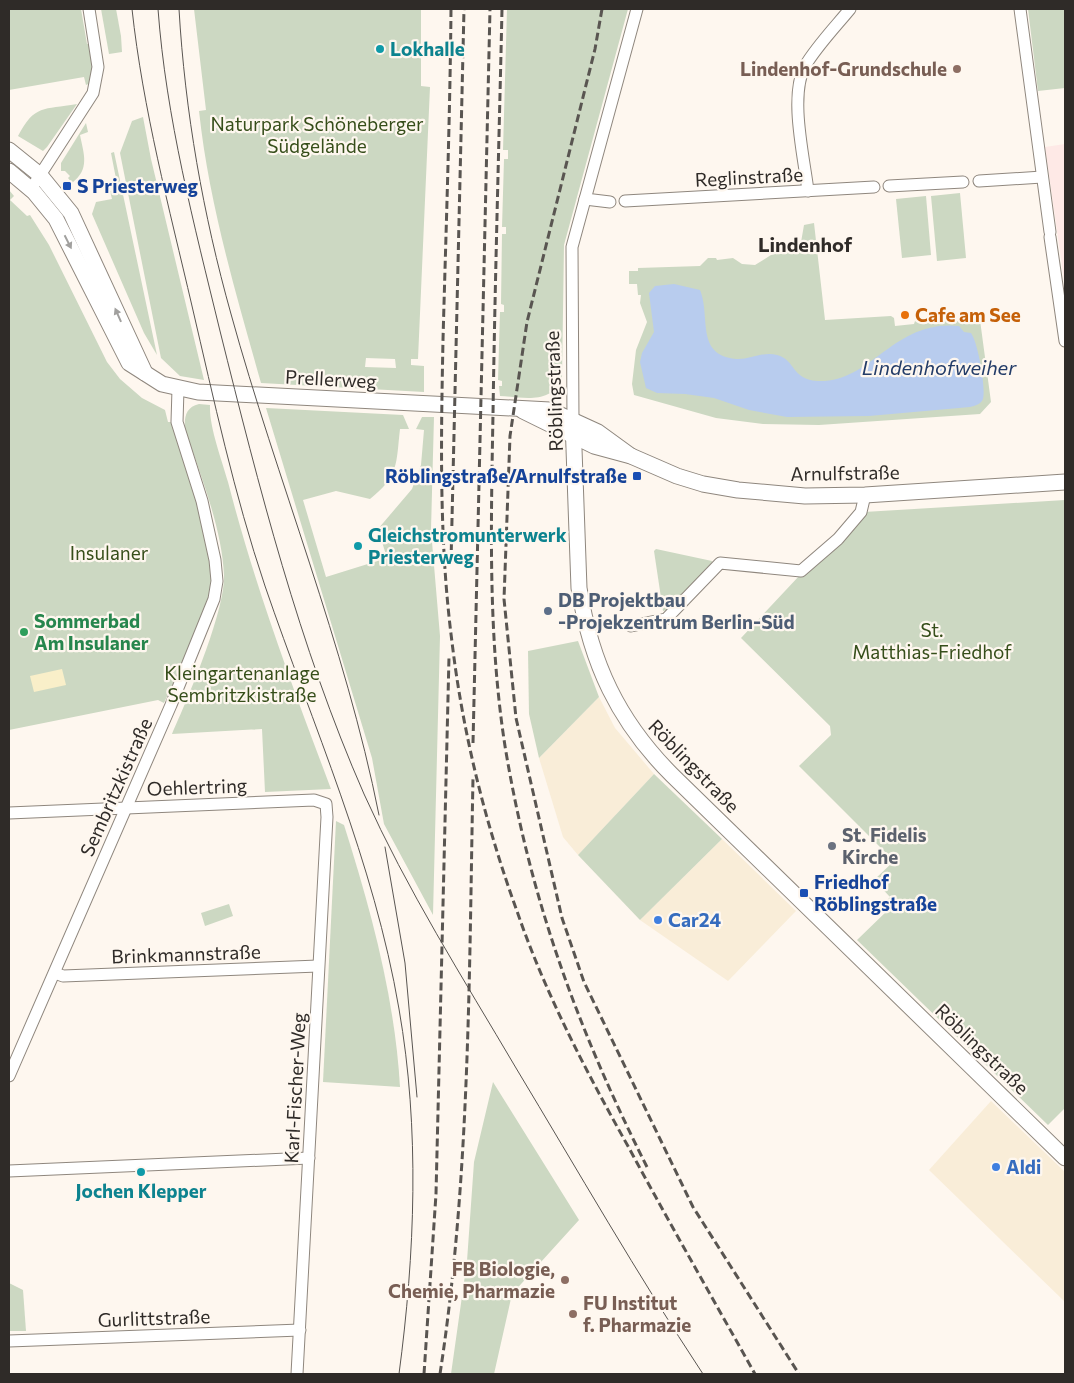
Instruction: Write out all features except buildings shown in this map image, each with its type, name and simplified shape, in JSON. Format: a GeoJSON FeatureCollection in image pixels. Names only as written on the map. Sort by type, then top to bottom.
{"type":"FeatureCollection","features":[{"type":"Feature","properties":{"kind":"main road"},"geometry":{"type":"LineString","coordinates":[[9,150],[40,175],[58,194],[76,221],[146,373]]}},
{"type":"Feature","properties":{"kind":"main road","name":"Prellerweg"},"geometry":{"type":"LineString","coordinates":[[9,171],[30,189],[51,212],[65,235],[129,362],[162,384],[178,389],[520,410],[550,410],[573,421]]}},
{"type":"Feature","properties":{"kind":"main road","name":"Prellerweg"},"geometry":{"type":"LineString","coordinates":[[520,410],[574,437]]}},
{"type":"Feature","properties":{"kind":"main road","name":"Röblingstraße"},"geometry":{"type":"LineString","coordinates":[[573,421],[579,588],[583,612],[591,642],[608,688],[635,735],[668,771],[1065,1158]]}},
{"type":"Feature","properties":{"kind":"main road","name":"Arnulfstraße"},"geometry":{"type":"LineString","coordinates":[[573,421],[598,432],[631,456]]}},
{"type":"Feature","properties":{"kind":"main road","name":"Arnulfstraße"},"geometry":{"type":"LineString","coordinates":[[574,437],[594,446],[631,456],[677,476],[703,484],[738,490],[805,496],[865,495],[1065,482]]}},
{"type":"Feature","properties":{"kind":"street"},"geometry":{"type":"LineString","coordinates":[[30,189],[93,93],[98,66],[89,9]]}},
{"type":"Feature","properties":{"kind":"street","name":"Röblingstraße"},"geometry":{"type":"LineString","coordinates":[[573,421],[572,247],[636,9]]}},
{"type":"Feature","properties":{"kind":"street"},"geometry":{"type":"LineString","coordinates":[[808,191],[798,104],[799,82],[806,66],[850,9]]}},
{"type":"Feature","properties":{"kind":"street"},"geometry":{"type":"LineString","coordinates":[[1020,9],[1065,341]]}},
{"type":"Feature","properties":{"kind":"street"},"geometry":{"type":"LineString","coordinates":[[979,181],[1042,177]]}},
{"type":"Feature","properties":{"kind":"street"},"geometry":{"type":"LineString","coordinates":[[890,186],[963,182]]}},
{"type":"Feature","properties":{"kind":"street","name":"Reglinstraße"},"geometry":{"type":"LineString","coordinates":[[625,201],[874,187]]}},
{"type":"Feature","properties":{"kind":"street"},"geometry":{"type":"LineString","coordinates":[[585,200],[610,202]]}},
{"type":"Feature","properties":{"kind":"street","name":"Sembritzkistraße"},"geometry":{"type":"LineString","coordinates":[[9,1076],[208,616],[216,590],[216,570],[210,531],[177,422],[178,389]]}},
{"type":"Feature","properties":{"kind":"street"},"geometry":{"type":"LineString","coordinates":[[632,626],[666,619],[720,563],[801,571],[838,539],[861,512],[865,495]]}},
{"type":"Feature","properties":{"kind":"street","name":"Oehlertring"},"geometry":{"type":"LineString","coordinates":[[9,813],[314,800],[326,804]]}},
{"type":"Feature","properties":{"kind":"street","name":"Karl-Fischer-Weg"},"geometry":{"type":"LineString","coordinates":[[297,1374],[327,817],[326,804]]}},
{"type":"Feature","properties":{"kind":"street","name":"Brinkmannstraße"},"geometry":{"type":"LineString","coordinates":[[55,973],[63,976],[318,966]]}},
{"type":"Feature","properties":{"kind":"street"},"geometry":{"type":"LineString","coordinates":[[9,1170],[309,1158]]}},
{"type":"Feature","properties":{"kind":"street","name":"Gurlittstraße"},"geometry":{"type":"LineString","coordinates":[[9,1341],[300,1330]]}},
{"type":"Feature","properties":{"kind":"shaded area"},"geometry":{"type":"Polygon","coordinates":[[[1065,144],[1065,287],[1045,147],[1065,144]]]}},
{"type":"Feature","properties":{"kind":"shaded area"},"geometry":{"type":"Polygon","coordinates":[[[599,697],[615,728],[654,774],[578,855],[563,837],[539,758],[599,697]]]}},
{"type":"Feature","properties":{"kind":"shaded area"},"geometry":{"type":"Polygon","coordinates":[[[722,839],[796,911],[728,981],[640,920],[722,839]]]}},
{"type":"Feature","properties":{"kind":"shaded area"},"geometry":{"type":"Polygon","coordinates":[[[991,1101],[1065,1172],[1065,1302],[929,1170],[991,1101]]]}},
{"type":"Feature","properties":{"kind":"green space"},"geometry":{"type":"Polygon","coordinates":[[[9,9],[81,9],[87,44],[91,44],[94,59],[91,83],[86,85],[84,77],[9,90],[9,9]]]}},
{"type":"Feature","properties":{"kind":"green space"},"geometry":{"type":"Polygon","coordinates":[[[101,9],[116,9],[122,52],[109,54],[101,9]]]}},
{"type":"Feature","properties":{"kind":"green space","name":"Naturpark Schöneberger Südgelände"},"geometry":{"type":"Polygon","coordinates":[[[194,9],[421,9],[421,86],[430,87],[418,359],[411,359],[411,365],[424,366],[424,392],[261,383],[224,248],[209,180],[199,111],[206,110],[194,9]],[[366,358],[365,367],[396,368],[395,359],[366,358]]]}},
{"type":"Feature","properties":{"kind":"green space"},"geometry":{"type":"Polygon","coordinates":[[[507,9],[628,9],[564,245],[562,379],[550,393],[535,398],[500,396],[499,386],[502,386],[502,381],[498,380],[500,312],[504,312],[504,305],[501,304],[502,234],[506,234],[506,227],[502,227],[504,159],[508,159],[508,150],[503,150],[507,9]]]}},
{"type":"Feature","properties":{"kind":"green space"},"geometry":{"type":"Polygon","coordinates":[[[1028,9],[1065,9],[1065,88],[1038,91],[1028,9]]]}},
{"type":"Feature","properties":{"kind":"green space"},"geometry":{"type":"Polygon","coordinates":[[[77,104],[43,151],[18,136],[35,113],[48,108],[77,104]]]}},
{"type":"Feature","properties":{"kind":"green space"},"geometry":{"type":"Polygon","coordinates":[[[143,117],[151,159],[204,380],[180,376],[161,358],[120,153],[132,121],[143,117]]]}},
{"type":"Feature","properties":{"kind":"green space"},"geometry":{"type":"Polygon","coordinates":[[[86,123],[88,132],[80,135],[84,155],[83,167],[78,178],[72,183],[68,178],[70,176],[65,171],[61,171],[61,163],[86,123]]]}},
{"type":"Feature","properties":{"kind":"green space"},"geometry":{"type":"Polygon","coordinates":[[[114,152],[157,355],[144,333],[92,214],[96,202],[112,199],[110,191],[118,189],[111,153],[114,152]]]}},
{"type":"Feature","properties":{"kind":"green space","name":"Insulaner"},"geometry":{"type":"Polygon","coordinates":[[[9,190],[14,196],[10,200],[27,216],[30,215],[49,245],[107,362],[120,379],[142,398],[165,410],[168,422],[172,422],[205,528],[213,579],[206,610],[164,703],[158,700],[9,730],[9,190]]]}},
{"type":"Feature","properties":{"kind":"green space"},"geometry":{"type":"Polygon","coordinates":[[[960,193],[966,258],[937,261],[931,196],[960,193]]]}},
{"type":"Feature","properties":{"kind":"green space"},"geometry":{"type":"Polygon","coordinates":[[[926,196],[931,255],[902,258],[896,199],[926,196]]]}},
{"type":"Feature","properties":{"kind":"green space"},"geometry":{"type":"Polygon","coordinates":[[[814,223],[825,320],[891,316],[894,318],[895,326],[914,324],[915,321],[923,324],[940,319],[956,322],[964,318],[967,321],[980,320],[991,402],[980,414],[819,425],[763,424],[716,418],[634,395],[632,384],[636,350],[647,322],[640,303],[641,295],[638,295],[637,284],[629,284],[629,271],[638,271],[638,268],[700,266],[708,258],[716,258],[717,260],[733,258],[742,264],[755,265],[771,255],[800,248],[804,225],[814,223]]]}},
{"type":"Feature","properties":{"kind":"green space","name":"Kleingartenanlage Sembritzkistraße"},"geometry":{"type":"Polygon","coordinates":[[[199,404],[210,405],[214,433],[262,599],[331,789],[265,792],[262,729],[172,734],[204,655],[219,610],[223,591],[222,557],[215,520],[185,429],[187,413],[191,407],[199,404]]]}},
{"type":"Feature","properties":{"kind":"green space"},"geometry":{"type":"Polygon","coordinates":[[[266,408],[403,415],[409,429],[400,429],[396,460],[391,476],[370,499],[336,491],[303,500],[326,577],[387,558],[378,529],[412,489],[421,465],[424,430],[416,429],[422,417],[434,417],[431,530],[440,636],[433,915],[384,824],[372,758],[266,408]]]}},
{"type":"Feature","properties":{"kind":"green space","name":"St. Matthias-Friedhof"},"geometry":{"type":"Polygon","coordinates":[[[1065,500],[1065,1108],[1048,1125],[857,940],[889,909],[884,904],[890,897],[874,880],[894,861],[799,766],[831,735],[830,726],[741,638],[800,575],[864,512],[1065,500]]]}},
{"type":"Feature","properties":{"kind":"green space"},"geometry":{"type":"Polygon","coordinates":[[[656,549],[712,561],[711,568],[667,610],[663,611],[654,551],[656,549]]]}},
{"type":"Feature","properties":{"kind":"green space"},"geometry":{"type":"Polygon","coordinates":[[[578,641],[599,697],[539,758],[529,714],[528,651],[578,641]]]}},
{"type":"Feature","properties":{"kind":"green space"},"geometry":{"type":"Polygon","coordinates":[[[654,774],[722,839],[640,920],[578,855],[654,774]]]}},
{"type":"Feature","properties":{"kind":"green space"},"geometry":{"type":"Polygon","coordinates":[[[336,821],[344,825],[380,955],[393,1021],[400,1087],[323,1082],[336,821]]]}},
{"type":"Feature","properties":{"kind":"green space"},"geometry":{"type":"Polygon","coordinates":[[[229,904],[233,916],[205,926],[201,913],[229,904]]]}},
{"type":"Feature","properties":{"kind":"green space"},"geometry":{"type":"Polygon","coordinates":[[[493,1082],[579,1220],[512,1294],[494,1374],[451,1374],[467,1261],[474,1162],[493,1082]]]}},
{"type":"Feature","properties":{"kind":"green space"},"geometry":{"type":"Polygon","coordinates":[[[9,1283],[23,1290],[26,1331],[9,1331],[9,1283]]]}},
{"type":"Feature","properties":{"kind":"sand"},"geometry":{"type":"Polygon","coordinates":[[[62,669],[66,685],[34,692],[30,676],[62,669]]]}},
{"type":"Feature","properties":{"kind":"water","name":"Lindenhofweiher"},"geometry":{"type":"Polygon","coordinates":[[[674,284],[700,290],[709,343],[723,356],[736,359],[767,354],[777,355],[783,357],[802,377],[809,380],[836,379],[853,373],[899,341],[917,332],[936,326],[959,326],[964,332],[971,333],[974,338],[982,375],[983,399],[970,407],[869,416],[787,417],[749,410],[714,398],[657,393],[646,388],[640,362],[642,353],[654,332],[649,293],[655,286],[674,284]]]}},
{"type":"Feature","properties":{"kind":"tram line"},"geometry":{"type":"LineString","coordinates":[[132,9],[150,121],[234,482],[265,586],[358,847],[388,954],[399,1009],[406,1054],[410,1100],[413,1192],[409,1283],[399,1374]]}},
{"type":"Feature","properties":{"kind":"tram line"},"geometry":{"type":"LineString","coordinates":[[158,9],[167,90],[174,131],[220,331],[282,566],[300,624],[341,738],[364,794],[398,865],[436,933],[608,1222],[703,1374]]}},
{"type":"Feature","properties":{"kind":"tram line"},"geometry":{"type":"LineString","coordinates":[[179,9],[186,86],[197,163],[221,276],[249,376],[348,688],[365,751],[379,815]]}},
{"type":"Feature","properties":{"kind":"tram line"},"geometry":{"type":"LineString","coordinates":[[385,847],[405,963],[417,1097]]}},
{"type":"Feature","properties":{"kind":"railway"},"geometry":{"type":"LineString","coordinates":[[451,9],[442,378],[442,491],[445,567],[452,642],[469,746],[486,814],[506,881],[554,1004],[613,1120],[755,1374]]}},
{"type":"Feature","properties":{"kind":"railway"},"geometry":{"type":"LineString","coordinates":[[451,562],[464,9]]}},
{"type":"Feature","properties":{"kind":"railway"},"geometry":{"type":"LineString","coordinates":[[473,743],[490,9]]}},
{"type":"Feature","properties":{"kind":"railway"},"geometry":{"type":"LineString","coordinates":[[502,9],[491,539],[493,622],[505,746],[515,802],[528,857],[560,963],[599,1065],[647,1167]]}},
{"type":"Feature","properties":{"kind":"railway"},"geometry":{"type":"LineString","coordinates":[[602,9],[595,49],[527,322],[510,436],[504,599],[516,718],[562,918],[584,982],[693,1207],[799,1374]]}},
{"type":"Feature","properties":{"kind":"railway"},"geometry":{"type":"LineString","coordinates":[[424,1374],[436,1194],[449,657]]}},
{"type":"Feature","properties":{"kind":"railway"},"geometry":{"type":"LineString","coordinates":[[440,1374],[450,1300],[463,1152],[469,1002],[473,778]]}},
{"type":"Feature","properties":{"kind":"place","name":"Lokhalle"},"geometry":{"type":"Point","coordinates":[380,49]}},
{"type":"Feature","properties":{"kind":"place","name":"Lindenhof-Grundschule"},"geometry":{"type":"Point","coordinates":[957,69]}},
{"type":"Feature","properties":{"kind":"place","name":"S Priesterweg"},"geometry":{"type":"Point","coordinates":[67,186]}},
{"type":"Feature","properties":{"kind":"place","name":"Cafe am See"},"geometry":{"type":"Point","coordinates":[905,315]}},
{"type":"Feature","properties":{"kind":"place","name":"Röblingstraße/Arnulfstraße"},"geometry":{"type":"Point","coordinates":[637,476]}},
{"type":"Feature","properties":{"kind":"place","name":"Gleichstromunterwerk Priesterweg"},"geometry":{"type":"Point","coordinates":[358,546]}},
{"type":"Feature","properties":{"kind":"place","name":"DB Projektbau -Projekzentrum Berlin-Süd"},"geometry":{"type":"Point","coordinates":[548,611]}},
{"type":"Feature","properties":{"kind":"place","name":"Sommerbad Am Insulaner"},"geometry":{"type":"Point","coordinates":[24,632]}},
{"type":"Feature","properties":{"kind":"place","name":"St. Fidelis Kirche"},"geometry":{"type":"Point","coordinates":[832,846]}},
{"type":"Feature","properties":{"kind":"place","name":"Friedhof Röblingstraße"},"geometry":{"type":"Point","coordinates":[804,893]}},
{"type":"Feature","properties":{"kind":"place","name":"Car24"},"geometry":{"type":"Point","coordinates":[658,920]}},
{"type":"Feature","properties":{"kind":"place","name":"Aldi"},"geometry":{"type":"Point","coordinates":[996,1167]}},
{"type":"Feature","properties":{"kind":"place","name":"Jochen Klepper"},"geometry":{"type":"Point","coordinates":[141,1172]}},
{"type":"Feature","properties":{"kind":"place","name":"FB Biologie, Chemie, Pharmazie"},"geometry":{"type":"Point","coordinates":[565,1280]}},
{"type":"Feature","properties":{"kind":"place","name":"FU Institut f. Pharmazie"},"geometry":{"type":"Point","coordinates":[573,1314]}},
{"type":"Feature","properties":{"kind":"district","name":"Lindenhof"},"geometry":{"type":"Point","coordinates":[805,245]}}]}
